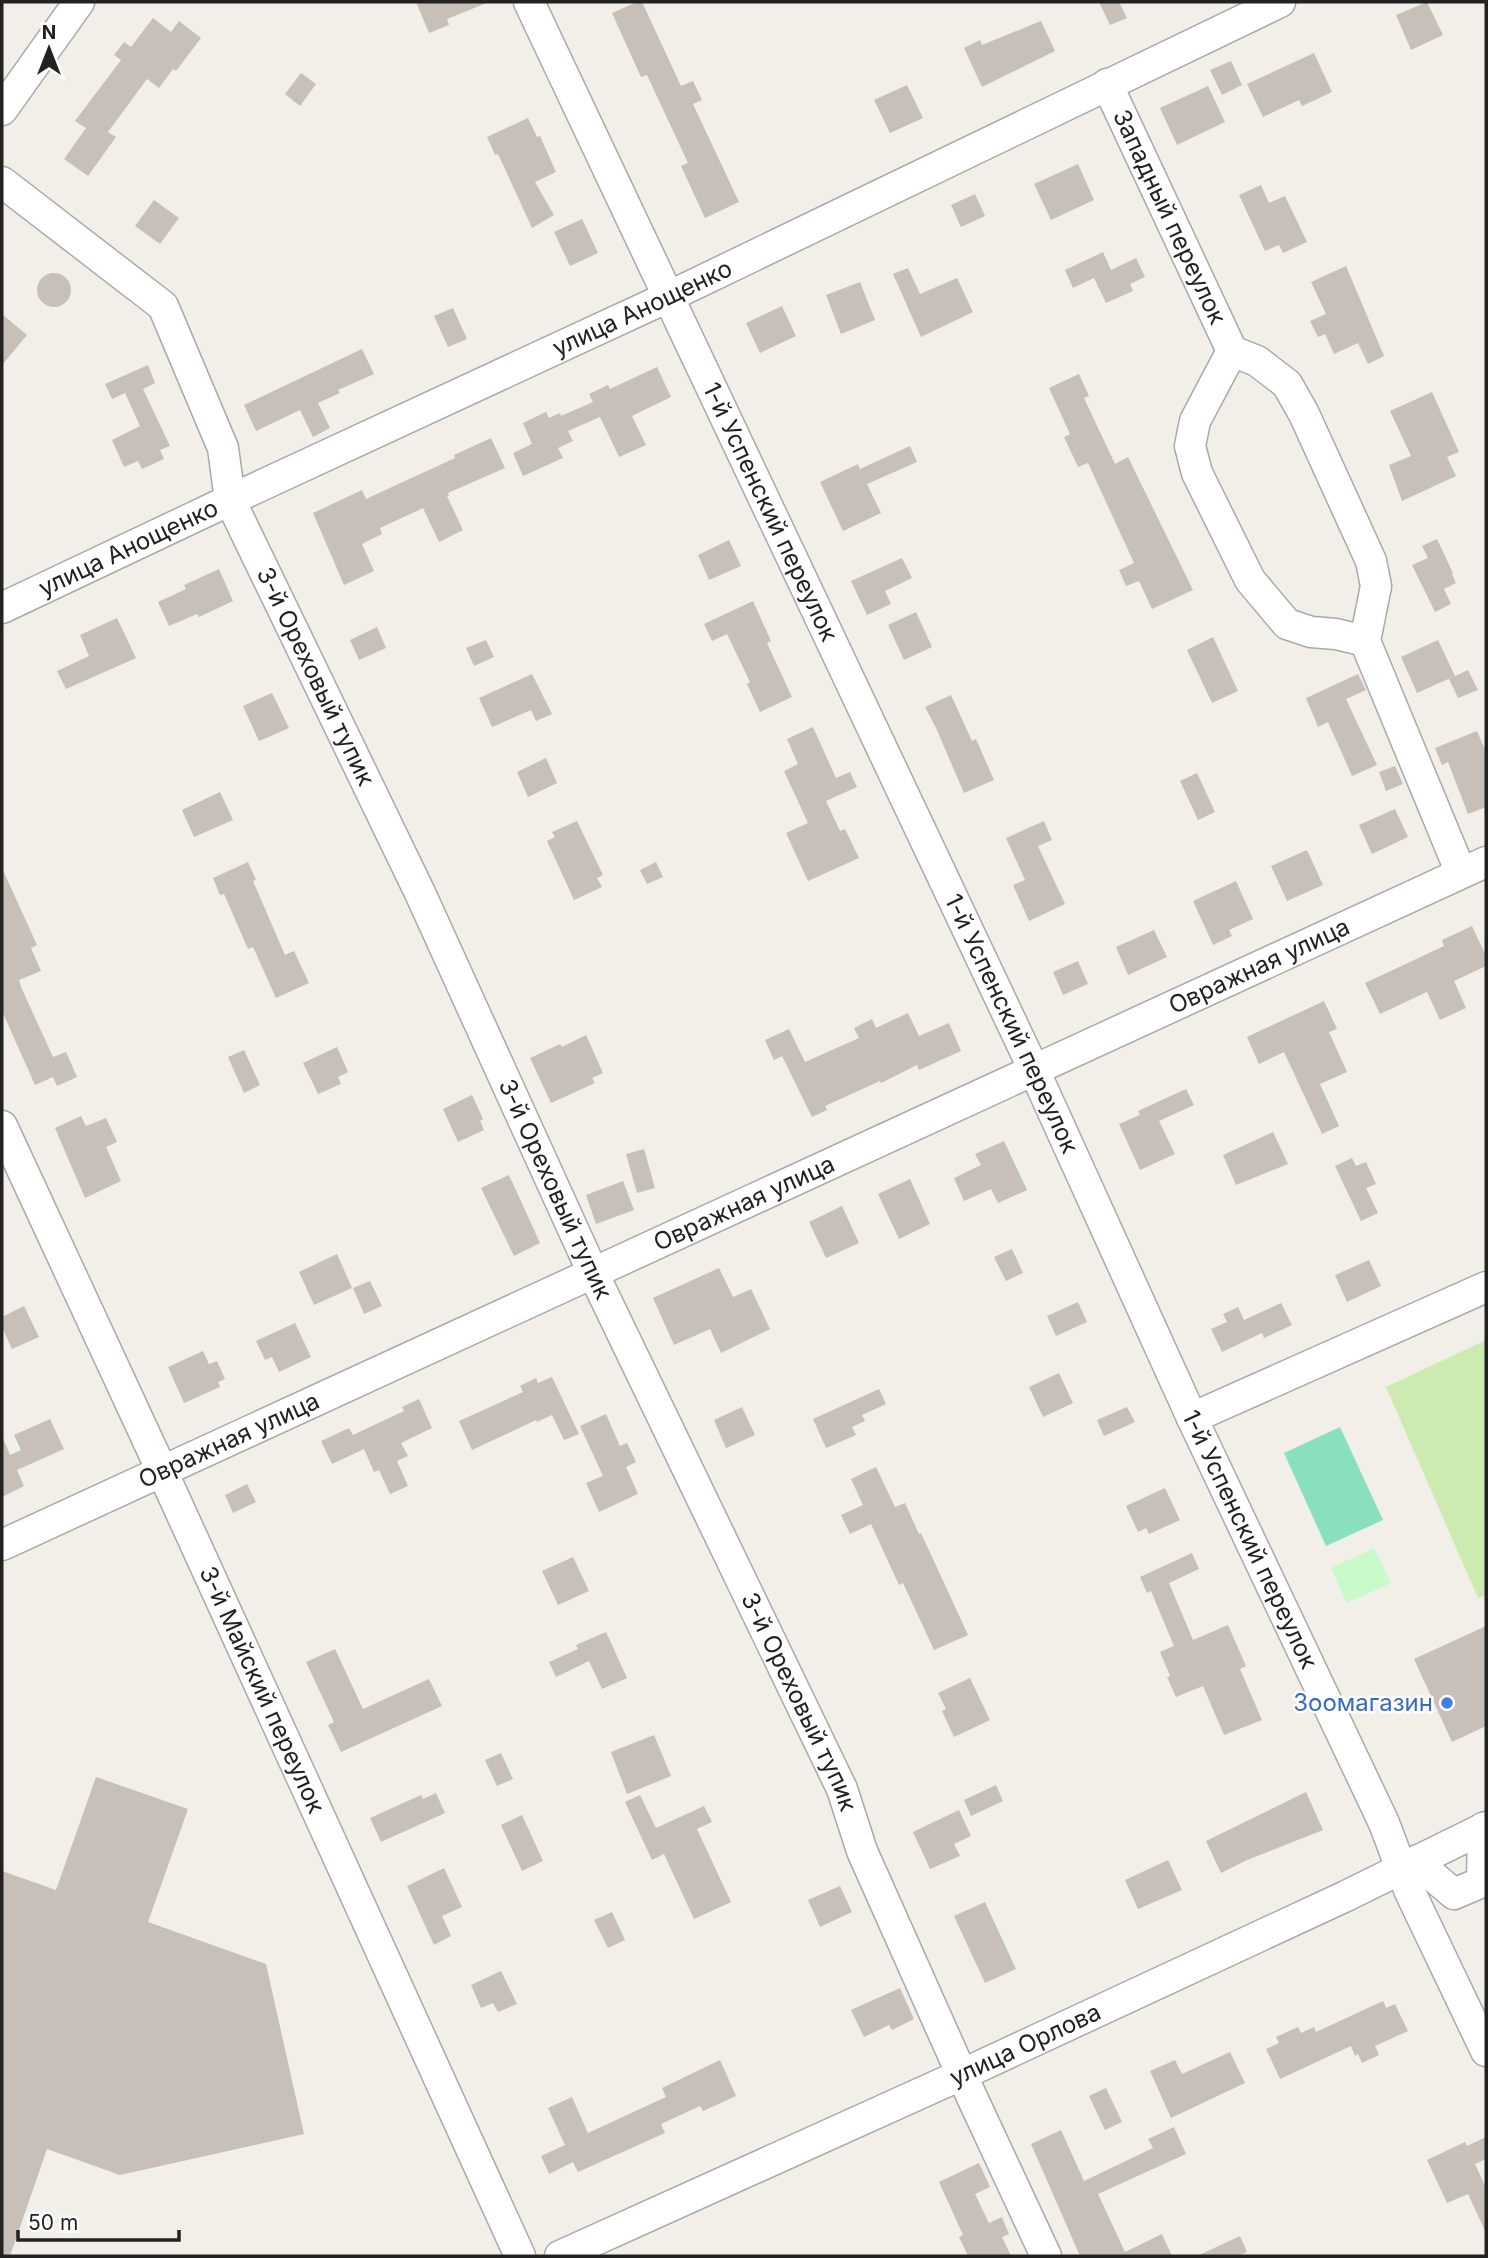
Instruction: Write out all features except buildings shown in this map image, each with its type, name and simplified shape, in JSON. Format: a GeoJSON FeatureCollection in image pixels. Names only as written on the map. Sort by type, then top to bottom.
{"type":"FeatureCollection","features":[{"type":"Feature","properties":{"kind":"street"},"geometry":{"type":"LineString","coordinates":[[2,110],[79,2]]}},
{"type":"Feature","properties":{"kind":"street","name":"1-й Успенский переулок"},"geometry":{"type":"LineString","coordinates":[[529,2],[1034,1070],[1192,1418],[1378,1811],[1410,1864],[1410,1892],[1486,2051]]}},
{"type":"Feature","properties":{"kind":"street","name":"улица Анощенко"},"geometry":{"type":"LineString","coordinates":[[2,608],[668,297],[1280,2]]}},
{"type":"Feature","properties":{"kind":"street","name":"Западный переулок"},"geometry":{"type":"LineString","coordinates":[[1107,84],[1232,351],[1257,361],[1287,384],[1304,414],[1371,561],[1376,586],[1365,641],[1336,634],[1311,632],[1287,624],[1250,580],[1197,473],[1189,446],[1195,421],[1232,351]]}},
{"type":"Feature","properties":{"kind":"street","name":"3-й Ореховый тупик"},"geometry":{"type":"LineString","coordinates":[[2,182],[163,306],[223,448],[230,500],[420,893],[593,1273],[842,1789],[862,1851],[1046,2256]]}},
{"type":"Feature","properties":{"kind":"street"},"geometry":{"type":"LineString","coordinates":[[1365,641],[1474,867]]}},
{"type":"Feature","properties":{"kind":"street","name":"Овражная улица"},"geometry":{"type":"LineString","coordinates":[[2,1545],[1474,867]]}},
{"type":"Feature","properties":{"kind":"street","name":"3-й Майский переулок"},"geometry":{"type":"LineString","coordinates":[[2,1126],[520,2256]]}},
{"type":"Feature","properties":{"kind":"street"},"geometry":{"type":"LineString","coordinates":[[1192,1418],[1486,1287]]}},
{"type":"Feature","properties":{"kind":"street"},"geometry":{"type":"LineString","coordinates":[[1410,1864],[1435,1878],[1454,1894],[1482,1882],[1485,1827]]}},
{"type":"Feature","properties":{"kind":"street","name":"улица Орлова"},"geometry":{"type":"LineString","coordinates":[[560,2256],[963,2074],[1346,1896],[1485,1827]]}},
{"type":"Feature","properties":{"kind":"green space"},"geometry":{"type":"Polygon","coordinates":[[[1486,1340],[1486,1595],[1478,1598],[1386,1387],[1486,1340]]]}},
{"type":"Feature","properties":{"kind":"green space"},"geometry":{"type":"Polygon","coordinates":[[[1340,1427],[1383,1520],[1326,1546],[1284,1453],[1340,1427]]]}},
{"type":"Feature","properties":{"kind":"green space"},"geometry":{"type":"Polygon","coordinates":[[[1374,1548],[1391,1583],[1347,1603],[1331,1568],[1374,1548]]]}},
{"type":"Feature","properties":{"kind":"place","name":"Зоомагазин"},"geometry":{"type":"Point","coordinates":[1447,1703]}}]}
